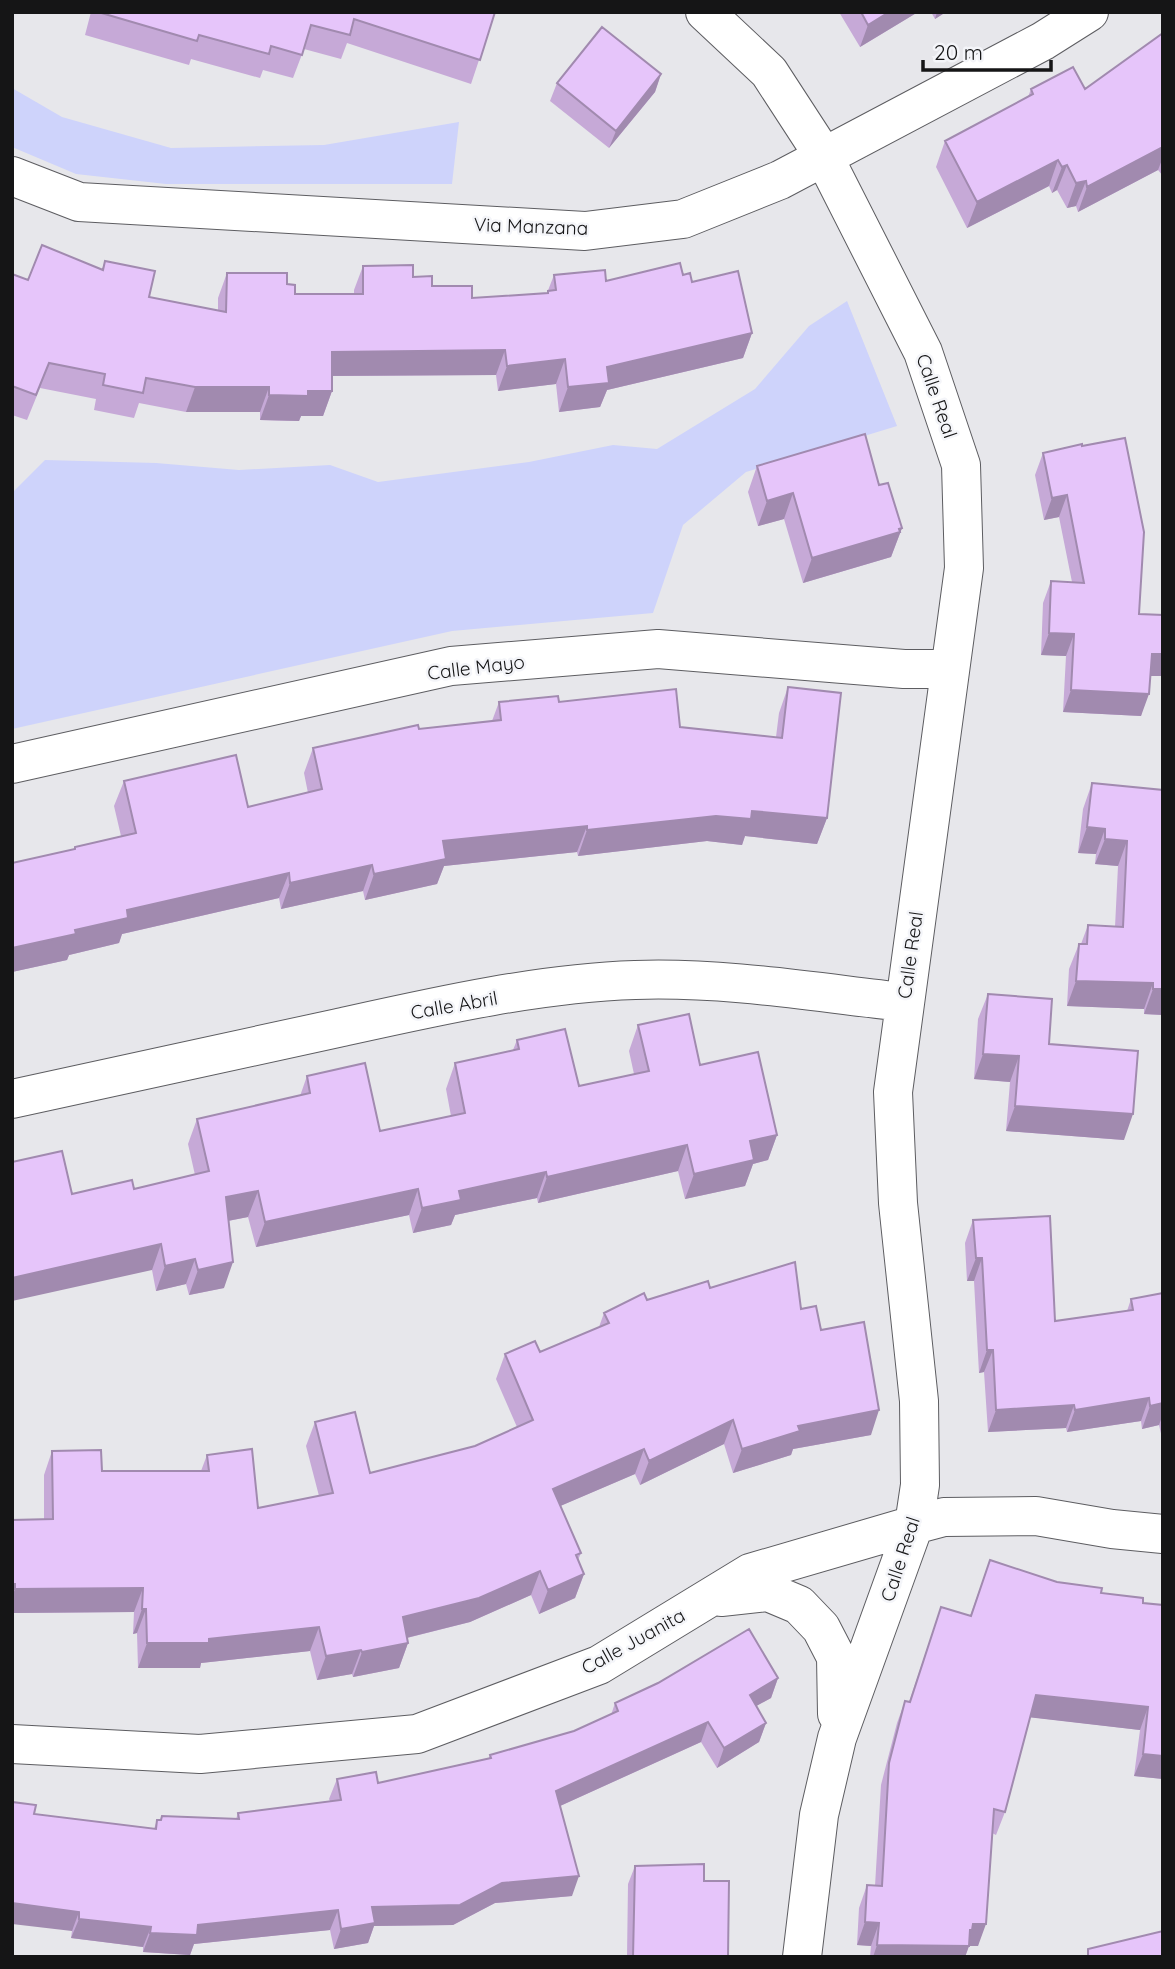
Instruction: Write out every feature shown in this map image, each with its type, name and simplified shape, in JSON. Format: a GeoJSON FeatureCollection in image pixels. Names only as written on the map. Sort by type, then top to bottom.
{"type":"FeatureCollection","features":[{"type":"Feature","properties":{"kind":"street","name":"Calle Real"},"geometry":{"type":"LineString","coordinates":[[705,12],[769,72],[823,155],[923,352],[961,465],[964,568],[903,1002],[893,1092],[898,1203],[919,1401],[920,1485],[914,1525],[837,1738],[819,1815],[803,1957]]}},
{"type":"Feature","properties":{"kind":"street","name":"Via Manzana"},"geometry":{"type":"LineString","coordinates":[[12,176],[79,202],[585,230],[683,219],[780,180],[1043,41],[1089,12]]}},
{"type":"Feature","properties":{"kind":"street","name":"Calle Mayo"},"geometry":{"type":"LineString","coordinates":[[12,764],[451,666],[658,649],[904,669],[949,669]]}},
{"type":"Feature","properties":{"kind":"street","name":"Calle Abril"},"geometry":{"type":"LineString","coordinates":[[12,1099],[446,1005],[570,986],[635,980],[707,982],[766,985],[903,1002]]}},
{"type":"Feature","properties":{"kind":"street","name":"Calle Juanita"},"geometry":{"type":"LineString","coordinates":[[12,1744],[200,1754],[417,1734],[599,1665],[750,1573],[914,1525],[944,1517],[1036,1516],[1112,1529],[1163,1534]]}},
{"type":"Feature","properties":{"kind":"street"},"geometry":{"type":"LineString","coordinates":[[709,1599],[768,1592],[799,1605],[821,1628],[836,1657],[837,1738]]}},
{"type":"Feature","properties":{"kind":"shaded area"},"geometry":{"type":"Polygon","coordinates":[[[12,88],[62,117],[171,148],[324,145],[459,122],[452,184],[166,184],[76,174],[12,147],[12,88]]]}},
{"type":"Feature","properties":{"kind":"shaded area"},"geometry":{"type":"Polygon","coordinates":[[[847,301],[897,426],[746,472],[683,525],[653,613],[452,631],[12,729],[12,493],[45,460],[156,463],[239,470],[330,465],[378,482],[529,462],[613,445],[657,449],[755,389],[809,326],[847,301]]]}},
{"type":"Feature","properties":{"kind":"building"},"geometry":{"type":"Polygon","coordinates":[[[98,12],[495,12],[480,60],[354,19],[350,35],[311,25],[302,55],[271,46],[269,54],[199,35],[197,41],[98,12]]]}},
{"type":"Feature","properties":{"kind":"building"},"geometry":{"type":"Polygon","coordinates":[[[861,12],[889,12],[868,25],[861,12]]]}},
{"type":"Feature","properties":{"kind":"building"},"geometry":{"type":"Polygon","coordinates":[[[602,27],[661,74],[616,131],[557,83],[602,27]]]}},
{"type":"Feature","properties":{"kind":"building"},"geometry":{"type":"Polygon","coordinates":[[[1163,33],[1163,147],[1087,187],[1086,181],[1076,183],[1067,165],[1062,167],[1058,160],[977,202],[945,141],[1033,94],[1031,89],[1073,67],[1085,89],[1163,33]]]}},
{"type":"Feature","properties":{"kind":"building"},"geometry":{"type":"Polygon","coordinates":[[[42,245],[103,270],[105,261],[155,271],[149,297],[226,312],[227,273],[287,273],[287,284],[295,285],[295,294],[363,294],[363,266],[413,265],[413,277],[432,276],[432,286],[472,286],[472,298],[548,293],[556,290],[554,275],[605,270],[606,281],[680,263],[683,275],[690,273],[692,282],[738,271],[752,333],[607,367],[609,383],[568,387],[565,359],[507,366],[505,350],[332,352],[332,391],[308,391],[308,396],[269,395],[269,387],[195,387],[146,378],[143,393],[103,385],[105,374],[49,363],[36,395],[12,386],[12,274],[28,280],[42,245]]]}},
{"type":"Feature","properties":{"kind":"building"},"geometry":{"type":"Polygon","coordinates":[[[865,434],[879,485],[888,483],[902,528],[899,529],[900,532],[812,558],[793,493],[767,501],[757,466],[865,434]]]}},
{"type":"Feature","properties":{"kind":"building"},"geometry":{"type":"Polygon","coordinates":[[[1125,438],[1144,532],[1139,614],[1163,615],[1163,654],[1152,654],[1149,694],[1071,690],[1074,634],[1049,633],[1051,581],[1084,583],[1067,495],[1052,498],[1043,453],[1125,438]]]}},
{"type":"Feature","properties":{"kind":"building"},"geometry":{"type":"Polygon","coordinates":[[[788,687],[841,693],[827,818],[752,811],[751,819],[716,816],[587,830],[587,826],[443,841],[446,859],[374,874],[372,865],[290,883],[289,873],[127,910],[128,918],[75,930],[76,934],[12,948],[12,863],[136,833],[124,781],[236,755],[248,807],[322,789],[313,748],[418,725],[419,729],[501,720],[499,702],[558,696],[559,702],[676,689],[680,727],[782,738],[788,687]]]}},
{"type":"Feature","properties":{"kind":"building"},"geometry":{"type":"Polygon","coordinates":[[[1092,783],[1163,790],[1163,989],[1153,989],[1153,983],[1076,981],[1079,944],[1087,944],[1088,925],[1123,927],[1127,841],[1105,839],[1105,829],[1087,827],[1092,783]]]}},
{"type":"Feature","properties":{"kind":"building"},"geometry":{"type":"Polygon","coordinates":[[[988,994],[1052,999],[1049,1044],[1138,1051],[1133,1114],[1015,1106],[1019,1056],[983,1054],[988,994]]]}},
{"type":"Feature","properties":{"kind":"building"},"geometry":{"type":"Polygon","coordinates":[[[689,1014],[700,1065],[758,1052],[777,1135],[750,1141],[754,1160],[694,1174],[687,1145],[547,1177],[546,1172],[459,1191],[461,1200],[422,1208],[418,1189],[265,1222],[258,1191],[226,1197],[233,1262],[198,1270],[195,1259],[165,1266],[161,1244],[12,1278],[12,1162],[62,1151],[72,1194],[132,1180],[134,1189],[209,1171],[197,1119],[310,1093],[307,1076],[365,1063],[380,1131],[465,1113],[455,1063],[519,1049],[517,1040],[565,1029],[579,1086],[649,1071],[638,1025],[689,1014]]]}},
{"type":"Feature","properties":{"kind":"building"},"geometry":{"type":"Polygon","coordinates":[[[1050,1216],[1055,1321],[1133,1310],[1131,1299],[1163,1293],[1163,1403],[1150,1406],[1149,1398],[1075,1410],[1074,1405],[996,1410],[993,1350],[987,1350],[982,1258],[976,1258],[973,1220],[1050,1216]]]}},
{"type":"Feature","properties":{"kind":"building"},"geometry":{"type":"Polygon","coordinates":[[[795,1262],[801,1309],[816,1306],[821,1330],[864,1322],[879,1410],[798,1426],[800,1431],[742,1449],[733,1420],[649,1461],[644,1449],[553,1489],[581,1553],[576,1555],[584,1574],[548,1590],[540,1571],[479,1598],[403,1617],[408,1643],[326,1656],[319,1627],[209,1639],[209,1643],[147,1643],[146,1609],[142,1609],[143,1588],[15,1589],[15,1584],[12,1584],[12,1520],[53,1519],[52,1451],[101,1450],[102,1471],[209,1471],[207,1455],[252,1449],[258,1508],[333,1493],[315,1422],[355,1412],[370,1473],[475,1446],[533,1420],[505,1354],[535,1341],[540,1352],[609,1323],[604,1313],[644,1293],[647,1300],[708,1281],[710,1288],[795,1262]]]}},
{"type":"Feature","properties":{"kind":"building"},"geometry":{"type":"Polygon","coordinates":[[[990,1560],[1057,1582],[1102,1588],[1101,1593],[1143,1598],[1143,1603],[1163,1605],[1163,1756],[1143,1754],[1148,1707],[1036,1695],[1005,1812],[994,1809],[986,1924],[973,1924],[969,1946],[877,1945],[879,1923],[865,1922],[867,1885],[882,1886],[889,1763],[905,1701],[910,1702],[941,1607],[971,1616],[990,1560]]]}},
{"type":"Feature","properties":{"kind":"building"},"geometry":{"type":"Polygon","coordinates":[[[749,1629],[778,1678],[750,1695],[766,1723],[724,1748],[708,1722],[556,1791],[579,1876],[502,1883],[460,1905],[372,1907],[375,1923],[341,1929],[338,1910],[198,1925],[197,1935],[150,1933],[151,1927],[79,1919],[79,1912],[12,1903],[12,1802],[36,1805],[34,1814],[156,1829],[157,1820],[161,1820],[162,1816],[239,1819],[238,1813],[341,1800],[337,1779],[376,1772],[378,1783],[491,1758],[490,1755],[574,1731],[618,1711],[615,1703],[658,1683],[749,1629]]]}},
{"type":"Feature","properties":{"kind":"building"},"geometry":{"type":"Polygon","coordinates":[[[704,1864],[704,1881],[729,1881],[728,1957],[633,1957],[635,1866],[704,1864]]]}},
{"type":"Feature","properties":{"kind":"building"},"geometry":{"type":"Polygon","coordinates":[[[1163,1931],[1163,1957],[1088,1957],[1088,1949],[1163,1931]]]}}]}
